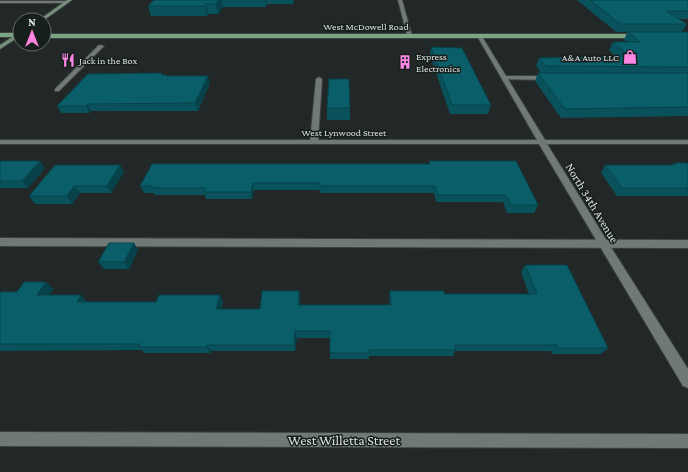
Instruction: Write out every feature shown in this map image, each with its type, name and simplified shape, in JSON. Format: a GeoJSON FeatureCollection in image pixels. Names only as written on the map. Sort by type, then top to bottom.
{"type":"FeatureCollection","features":[{"type":"Feature","properties":{"kind":"main road"},"geometry":{"type":"LineString","coordinates":[[52,12],[68,1]]}},
{"type":"Feature","properties":{"kind":"main road"},"geometry":{"type":"LineString","coordinates":[[0,35],[12,35]]}},
{"type":"Feature","properties":{"kind":"main road","name":"West McDowell Road"},"geometry":{"type":"LineString","coordinates":[[52,36],[644,36]]}},
{"type":"Feature","properties":{"kind":"main road"},"geometry":{"type":"LineString","coordinates":[[0,47],[12,39]]}},
{"type":"Feature","properties":{"kind":"street"},"geometry":{"type":"LineString","coordinates":[[400,0],[410,36]]}},
{"type":"Feature","properties":{"kind":"street"},"geometry":{"type":"LineString","coordinates":[[0,2],[68,1]]}},
{"type":"Feature","properties":{"kind":"street","name":"North 34th Avenue"},"geometry":{"type":"LineString","coordinates":[[478,36],[603,244],[688,381]]}},
{"type":"Feature","properties":{"kind":"street"},"geometry":{"type":"LineString","coordinates":[[56,90],[101,46]]}},
{"type":"Feature","properties":{"kind":"street"},"geometry":{"type":"LineString","coordinates":[[504,78],[558,78]]}},
{"type":"Feature","properties":{"kind":"street"},"geometry":{"type":"LineString","coordinates":[[314,142],[319,79]]}},
{"type":"Feature","properties":{"kind":"street","name":"West Lynwood Street"},"geometry":{"type":"LineString","coordinates":[[0,142],[688,142]]}},
{"type":"Feature","properties":{"kind":"street"},"geometry":{"type":"LineString","coordinates":[[0,242],[688,244]]}},
{"type":"Feature","properties":{"kind":"street","name":"West Willetta Street"},"geometry":{"type":"LineString","coordinates":[[0,439],[688,441]]}},
{"type":"Feature","properties":{"kind":"building"},"geometry":{"type":"Polygon","coordinates":[[[154,0],[219,0],[216,4],[206,4],[205,6],[148,6],[154,0]]]}},
{"type":"Feature","properties":{"kind":"building"},"geometry":{"type":"Polygon","coordinates":[[[590,0],[688,0],[688,11],[666,11],[687,24],[620,24],[590,0]]]}},
{"type":"Feature","properties":{"kind":"building"},"geometry":{"type":"Polygon","coordinates":[[[628,32],[688,32],[688,67],[546,66],[539,58],[629,56],[613,42],[640,42],[628,32]]]}},
{"type":"Feature","properties":{"kind":"building"},"geometry":{"type":"Polygon","coordinates":[[[431,47],[462,48],[491,105],[452,105],[431,47]]]}},
{"type":"Feature","properties":{"kind":"building"},"geometry":{"type":"Polygon","coordinates":[[[162,73],[161,75],[167,75],[166,76],[208,76],[195,103],[88,104],[86,106],[57,106],[88,74],[162,73]]]}},
{"type":"Feature","properties":{"kind":"building"},"geometry":{"type":"Polygon","coordinates":[[[538,73],[688,73],[688,107],[565,109],[538,73]]]}},
{"type":"Feature","properties":{"kind":"building"},"geometry":{"type":"Polygon","coordinates":[[[329,79],[349,79],[350,108],[327,108],[329,79]]]}},
{"type":"Feature","properties":{"kind":"building"},"geometry":{"type":"Polygon","coordinates":[[[0,161],[40,161],[22,181],[0,181],[0,161]]]}},
{"type":"Feature","properties":{"kind":"building"},"geometry":{"type":"Polygon","coordinates":[[[429,161],[516,161],[538,205],[511,205],[506,195],[438,195],[435,186],[320,186],[320,183],[253,183],[251,192],[204,192],[205,188],[151,188],[153,186],[140,186],[152,164],[430,164],[429,161]]]}},
{"type":"Feature","properties":{"kind":"building"},"geometry":{"type":"Polygon","coordinates":[[[674,163],[688,163],[688,188],[622,188],[605,165],[676,165],[674,163]]]}},
{"type":"Feature","properties":{"kind":"building"},"geometry":{"type":"Polygon","coordinates":[[[55,165],[120,165],[107,186],[74,186],[67,196],[29,196],[55,165]]]}},
{"type":"Feature","properties":{"kind":"building"},"geometry":{"type":"Polygon","coordinates":[[[109,243],[134,243],[124,262],[98,262],[109,243]]]}},
{"type":"Feature","properties":{"kind":"building"},"geometry":{"type":"Polygon","coordinates":[[[525,265],[567,265],[608,348],[558,348],[557,345],[455,345],[456,350],[369,350],[370,353],[330,353],[330,331],[295,331],[294,345],[139,347],[140,344],[0,344],[0,292],[17,292],[24,282],[46,282],[37,295],[81,295],[77,302],[156,302],[159,295],[220,295],[216,309],[260,309],[262,291],[299,291],[298,305],[391,305],[390,291],[444,291],[444,294],[537,294],[525,265]]]}},
{"type":"Feature","properties":{"kind":"place","name":"A&A Auto LLC"},"geometry":{"type":"Point","coordinates":[630,57]}},
{"type":"Feature","properties":{"kind":"place","name":"Jack in the Box"},"geometry":{"type":"Point","coordinates":[68,60]}},
{"type":"Feature","properties":{"kind":"place","name":"Express Electronics"},"geometry":{"type":"Point","coordinates":[405,62]}}]}
